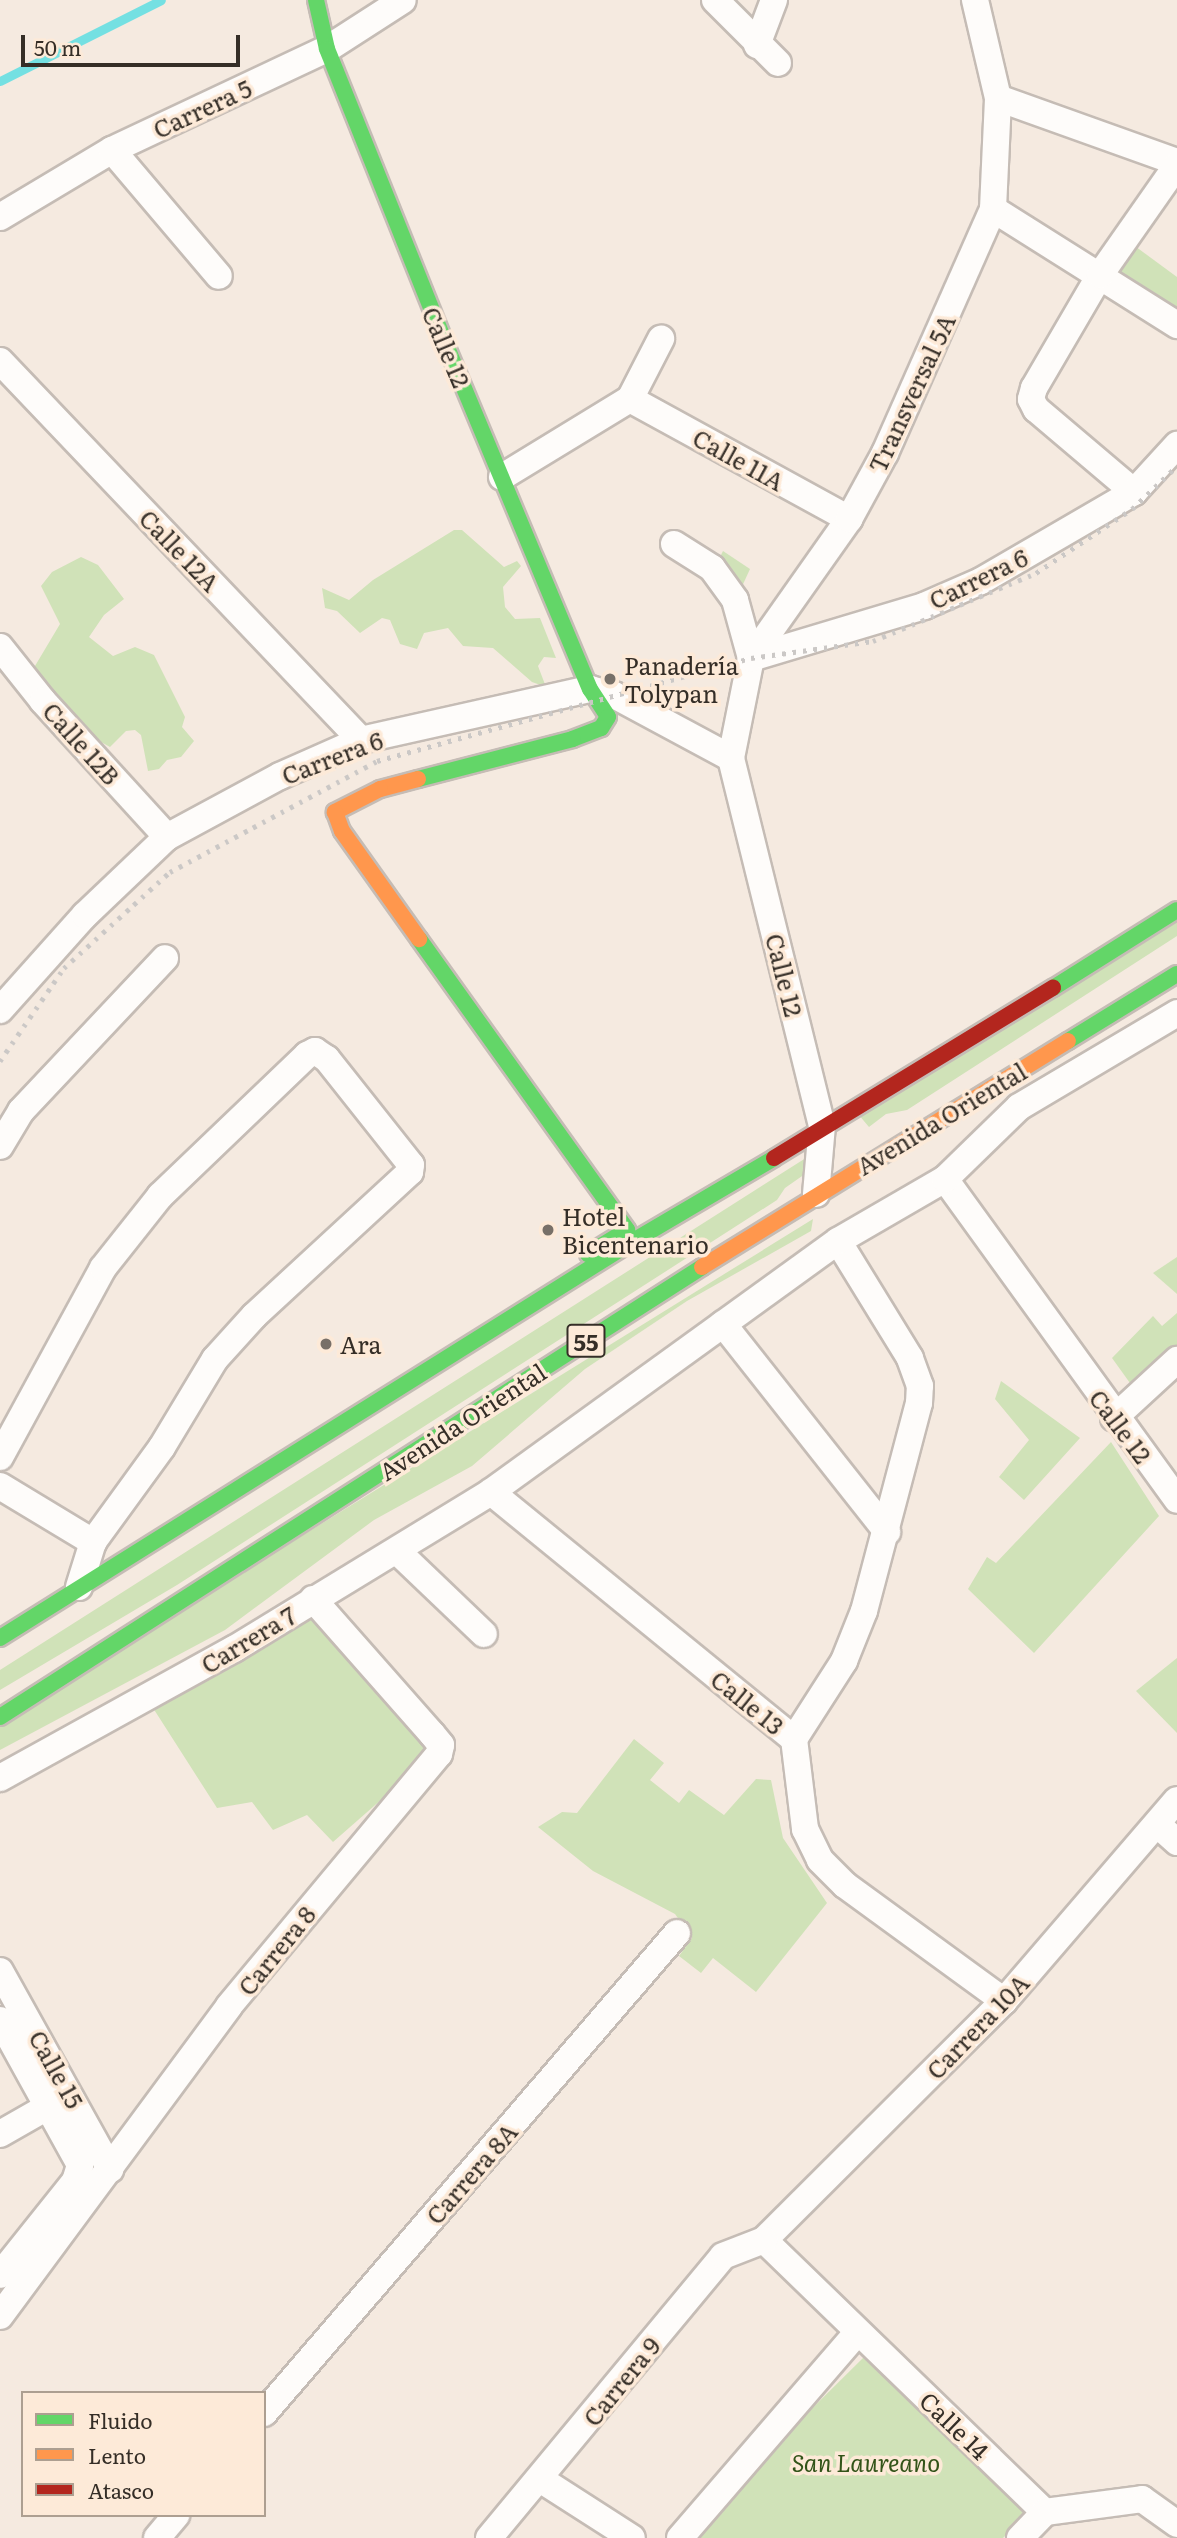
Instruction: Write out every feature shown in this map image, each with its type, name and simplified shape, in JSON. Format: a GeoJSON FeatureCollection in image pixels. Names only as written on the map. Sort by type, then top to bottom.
{"type":"FeatureCollection","features":[{"type":"Feature","properties":{"kind":"main road","name":"Calle 12"},"geometry":{"type":"LineString","coordinates":[[316,0],[327,49],[590,689],[608,717],[601,728],[380,789],[335,812],[342,831],[627,1230],[572,1263],[579,1276]]}},
{"type":"Feature","properties":{"kind":"main road","name":"Avenida Oriental"},"geometry":{"type":"LineString","coordinates":[[0,1638],[579,1276],[822,1126],[940,1060],[1177,910]]}},
{"type":"Feature","properties":{"kind":"main road","name":"Avenida Oriental"},"geometry":{"type":"LineString","coordinates":[[0,1717],[816,1194],[1177,974]]}},
{"type":"Feature","properties":{"kind":"street","name":"Carrera 5"},"geometry":{"type":"LineString","coordinates":[[0,217],[112,150],[327,49],[403,0]]}},
{"type":"Feature","properties":{"kind":"street"},"geometry":{"type":"LineString","coordinates":[[715,0],[757,45],[778,63]]}},
{"type":"Feature","properties":{"kind":"street"},"geometry":{"type":"LineString","coordinates":[[757,45],[775,0]]}},
{"type":"Feature","properties":{"kind":"street","name":"Transversal 5A"},"geometry":{"type":"LineString","coordinates":[[731,758],[751,658],[849,519],[914,392],[993,209],[998,98],[975,0]]}},
{"type":"Feature","properties":{"kind":"street"},"geometry":{"type":"LineString","coordinates":[[998,98],[1177,164],[1100,275],[1034,388],[1031,399],[1036,409],[1134,492]]}},
{"type":"Feature","properties":{"kind":"street"},"geometry":{"type":"LineString","coordinates":[[112,150],[219,276]]}},
{"type":"Feature","properties":{"kind":"street"},"geometry":{"type":"LineString","coordinates":[[993,209],[1177,325]]}},
{"type":"Feature","properties":{"kind":"street"},"geometry":{"type":"LineString","coordinates":[[502,477],[629,399],[661,339]]}},
{"type":"Feature","properties":{"kind":"street","name":"Calle 12A"},"geometry":{"type":"LineString","coordinates":[[0,361],[361,740]]}},
{"type":"Feature","properties":{"kind":"street","name":"Calle 11A"},"geometry":{"type":"LineString","coordinates":[[629,399],[849,519]]}},
{"type":"Feature","properties":{"kind":"street","name":"Carrera 6"},"geometry":{"type":"LineString","coordinates":[[751,658],[935,601],[981,581],[1134,492],[1177,445]]}},
{"type":"Feature","properties":{"kind":"street"},"geometry":{"type":"LineString","coordinates":[[674,544],[712,568],[735,600],[751,658]]}},
{"type":"Feature","properties":{"kind":"street","name":"Calle 12B"},"geometry":{"type":"LineString","coordinates":[[0,647],[43,701],[167,837]]}},
{"type":"Feature","properties":{"kind":"street"},"geometry":{"type":"LineString","coordinates":[[590,689],[614,695],[731,758]]}},
{"type":"Feature","properties":{"kind":"street","name":"Carrera 6"},"geometry":{"type":"LineString","coordinates":[[0,1010],[85,915],[167,837],[280,776],[361,740],[590,689]]}},
{"type":"Feature","properties":{"kind":"street","name":"Calle 12"},"geometry":{"type":"LineString","coordinates":[[731,758],[822,1126],[816,1194]]}},
{"type":"Feature","properties":{"kind":"street"},"geometry":{"type":"LineString","coordinates":[[0,1146],[21,1111],[165,958]]}},
{"type":"Feature","properties":{"kind":"street","name":"Avenida Oriental"},"geometry":{"type":"LineString","coordinates":[[491,1492],[838,1241],[946,1179],[1019,1107],[1177,1013]]}},
{"type":"Feature","properties":{"kind":"street"},"geometry":{"type":"LineString","coordinates":[[0,1457],[103,1268],[160,1196],[307,1055],[315,1051],[327,1059],[411,1165],[411,1172],[254,1316],[215,1359],[162,1447],[93,1542],[79,1587]]}},
{"type":"Feature","properties":{"kind":"street","name":"Calle 12"},"geometry":{"type":"LineString","coordinates":[[946,1179],[1114,1418],[1177,1500]]}},
{"type":"Feature","properties":{"kind":"street"},"geometry":{"type":"LineString","coordinates":[[793,1739],[844,1661],[887,1532],[914,1430],[920,1386],[910,1358],[838,1241]]}},
{"type":"Feature","properties":{"kind":"street"},"geometry":{"type":"LineString","coordinates":[[723,1324],[887,1532]]}},
{"type":"Feature","properties":{"kind":"street"},"geometry":{"type":"LineString","coordinates":[[1114,1418],[1177,1360]]}},
{"type":"Feature","properties":{"kind":"street"},"geometry":{"type":"LineString","coordinates":[[0,1486],[93,1542]]}},
{"type":"Feature","properties":{"kind":"street","name":"Carrera 7"},"geometry":{"type":"LineString","coordinates":[[0,1778],[234,1649],[491,1492]]}},
{"type":"Feature","properties":{"kind":"street","name":"Calle 13"},"geometry":{"type":"LineString","coordinates":[[491,1492],[793,1739],[805,1829],[820,1860],[845,1885],[1004,2001]]}},
{"type":"Feature","properties":{"kind":"street"},"geometry":{"type":"LineString","coordinates":[[397,1551],[484,1633]]}},
{"type":"Feature","properties":{"kind":"street","name":"Carrera 8"},"geometry":{"type":"LineString","coordinates":[[0,2316],[229,2006],[439,1754],[441,1745],[313,1599]]}},
{"type":"Feature","properties":{"kind":"street","name":"Carrera 10A"},"geometry":{"type":"LineString","coordinates":[[764,2241],[1004,2001],[1177,1800]]}},
{"type":"Feature","properties":{"kind":"street"},"geometry":{"type":"LineString","coordinates":[[1157,1824],[1177,1842]]}},
{"type":"Feature","properties":{"kind":"street","name":"Carrera 8A"},"geometry":{"type":"LineString","coordinates":[[266,2411],[677,1933]]}},
{"type":"Feature","properties":{"kind":"street","name":"Calle 15"},"geometry":{"type":"LineString","coordinates":[[0,1971],[110,2169]]}},
{"type":"Feature","properties":{"kind":"street","name":"Calle 15"},"geometry":{"type":"LineString","coordinates":[[0,2020],[80,2165],[75,2181],[0,2275]]}},
{"type":"Feature","properties":{"kind":"street"},"geometry":{"type":"LineString","coordinates":[[0,2134],[49,2106]]}},
{"type":"Feature","properties":{"kind":"street","name":"Calle 14"},"geometry":{"type":"LineString","coordinates":[[764,2241],[1045,2512]]}},
{"type":"Feature","properties":{"kind":"street","name":"Carrera 9"},"geometry":{"type":"LineString","coordinates":[[489,2538],[723,2256],[764,2241]]}},
{"type":"Feature","properties":{"kind":"street"},"geometry":{"type":"LineString","coordinates":[[680,2538],[858,2332]]}},
{"type":"Feature","properties":{"kind":"street"},"geometry":{"type":"LineString","coordinates":[[540,2479],[632,2538]]}},
{"type":"Feature","properties":{"kind":"street"},"geometry":{"type":"LineString","coordinates":[[1020,2538],[1045,2512],[1142,2499],[1177,2524]]}},
{"type":"Feature","properties":{"kind":"street"},"geometry":{"type":"LineString","coordinates":[[157,2538],[174,2517]]}},
{"type":"Feature","properties":{"kind":"green space"},"geometry":{"type":"Polygon","coordinates":[[[1128,241],[1177,277],[1177,329],[1103,275],[1128,241]]]}},
{"type":"Feature","properties":{"kind":"green space"},"geometry":{"type":"Polygon","coordinates":[[[454,530],[462,530],[504,567],[517,561],[521,566],[503,587],[505,607],[515,619],[540,618],[556,658],[544,657],[538,666],[546,687],[532,682],[493,648],[463,646],[448,628],[424,633],[417,649],[400,644],[390,620],[382,618],[360,633],[337,611],[325,608],[322,588],[349,600],[373,580],[454,530]]]}},
{"type":"Feature","properties":{"kind":"green space"},"geometry":{"type":"Polygon","coordinates":[[[723,551],[750,569],[739,593],[716,565],[723,551]]]}},
{"type":"Feature","properties":{"kind":"green space"},"geometry":{"type":"Polygon","coordinates":[[[81,557],[98,565],[124,599],[104,615],[89,637],[113,656],[135,647],[154,655],[185,717],[182,727],[194,741],[181,757],[167,760],[159,769],[148,771],[141,735],[135,730],[126,731],[110,747],[85,733],[32,671],[60,624],[41,586],[52,572],[81,557]]]}},
{"type":"Feature","properties":{"kind":"green space"},"geometry":{"type":"Polygon","coordinates":[[[1177,906],[1177,936],[907,1110],[886,1114],[869,1127],[858,1114],[1177,906]]]}},
{"type":"Feature","properties":{"kind":"green space"},"geometry":{"type":"Polygon","coordinates":[[[809,1156],[815,1167],[785,1188],[777,1200],[177,1585],[0,1690],[0,1670],[809,1156]]]}},
{"type":"Feature","properties":{"kind":"green space"},"geometry":{"type":"Polygon","coordinates":[[[813,1219],[811,1231],[687,1301],[585,1369],[472,1466],[374,1520],[225,1630],[0,1750],[0,1723],[813,1219]]]}},
{"type":"Feature","properties":{"kind":"green space"},"geometry":{"type":"Polygon","coordinates":[[[1177,1257],[1177,1294],[1153,1273],[1177,1257]]]}},
{"type":"Feature","properties":{"kind":"green space"},"geometry":{"type":"Polygon","coordinates":[[[1177,1313],[1177,1356],[1135,1390],[1112,1358],[1153,1316],[1162,1326],[1177,1313]]]}},
{"type":"Feature","properties":{"kind":"green space"},"geometry":{"type":"Polygon","coordinates":[[[1001,1381],[1080,1438],[1024,1500],[999,1477],[1029,1440],[995,1399],[1001,1381]]]}},
{"type":"Feature","properties":{"kind":"green space"},"geometry":{"type":"Polygon","coordinates":[[[1111,1442],[1159,1516],[1034,1653],[968,1589],[987,1557],[996,1563],[1111,1442]]]}},
{"type":"Feature","properties":{"kind":"green space"},"geometry":{"type":"Polygon","coordinates":[[[310,1604],[439,1749],[333,1842],[307,1815],[273,1830],[252,1802],[217,1808],[146,1697],[310,1604]]]}},
{"type":"Feature","properties":{"kind":"green space"},"geometry":{"type":"Polygon","coordinates":[[[1177,1658],[1177,1733],[1136,1691],[1177,1658]]]}},
{"type":"Feature","properties":{"kind":"green space"},"geometry":{"type":"Polygon","coordinates":[[[634,1739],[664,1763],[650,1780],[679,1803],[689,1790],[724,1815],[756,1779],[771,1780],[783,1838],[827,1903],[756,1992],[713,1958],[701,1973],[679,1956],[692,1938],[675,1914],[593,1871],[538,1827],[562,1812],[577,1813],[634,1739]]]}},
{"type":"Feature","properties":{"kind":"green space","name":"San Laureano"},"geometry":{"type":"Polygon","coordinates":[[[864,2357],[1030,2511],[1003,2538],[681,2538],[864,2357]]]}},
{"type":"Feature","properties":{"kind":"waterway"},"geometry":{"type":"LineString","coordinates":[[0,81],[161,0]]}},
{"type":"Feature","properties":{"kind":"railway"},"geometry":{"type":"LineString","coordinates":[[0,1061],[64,968],[170,872],[377,761],[751,658],[873,641],[1036,573],[1132,509],[1177,466]]}},
{"type":"Feature","properties":{"kind":"traffic: fast"},"geometry":{"type":"LineString","coordinates":[[316,0],[327,49],[446,345],[590,689],[608,717],[601,728],[573,739],[418,779]]}},
{"type":"Feature","properties":{"kind":"traffic: fast"},"geometry":{"type":"LineString","coordinates":[[1053,988],[1177,910]]}},
{"type":"Feature","properties":{"kind":"traffic: fast"},"geometry":{"type":"LineString","coordinates":[[419,939],[627,1230],[588,1254]]}},
{"type":"Feature","properties":{"kind":"traffic: fast"},"geometry":{"type":"LineString","coordinates":[[1068,1041],[1177,974]]}},
{"type":"Feature","properties":{"kind":"traffic: fast"},"geometry":{"type":"LineString","coordinates":[[0,1638],[635,1240],[774,1158]]}},
{"type":"Feature","properties":{"kind":"traffic: fast"},"geometry":{"type":"LineString","coordinates":[[0,1717],[702,1267]]}},
{"type":"Feature","properties":{"kind":"traffic: slow"},"geometry":{"type":"LineString","coordinates":[[418,779],[380,789],[335,812],[342,831],[419,939]]}},
{"type":"Feature","properties":{"kind":"traffic: slow"},"geometry":{"type":"LineString","coordinates":[[702,1267],[1068,1041]]}},
{"type":"Feature","properties":{"kind":"traffic: jam"},"geometry":{"type":"LineString","coordinates":[[774,1158],[1053,988]]}},
{"type":"Feature","properties":{"kind":"place","name":"Panadería Tolypan"},"geometry":{"type":"Point","coordinates":[610,679]}},
{"type":"Feature","properties":{"kind":"place","name":"Hotel Bicentenario"},"geometry":{"type":"Point","coordinates":[548,1230]}},
{"type":"Feature","properties":{"kind":"place","name":"Ara"},"geometry":{"type":"Point","coordinates":[326,1344]}}]}
